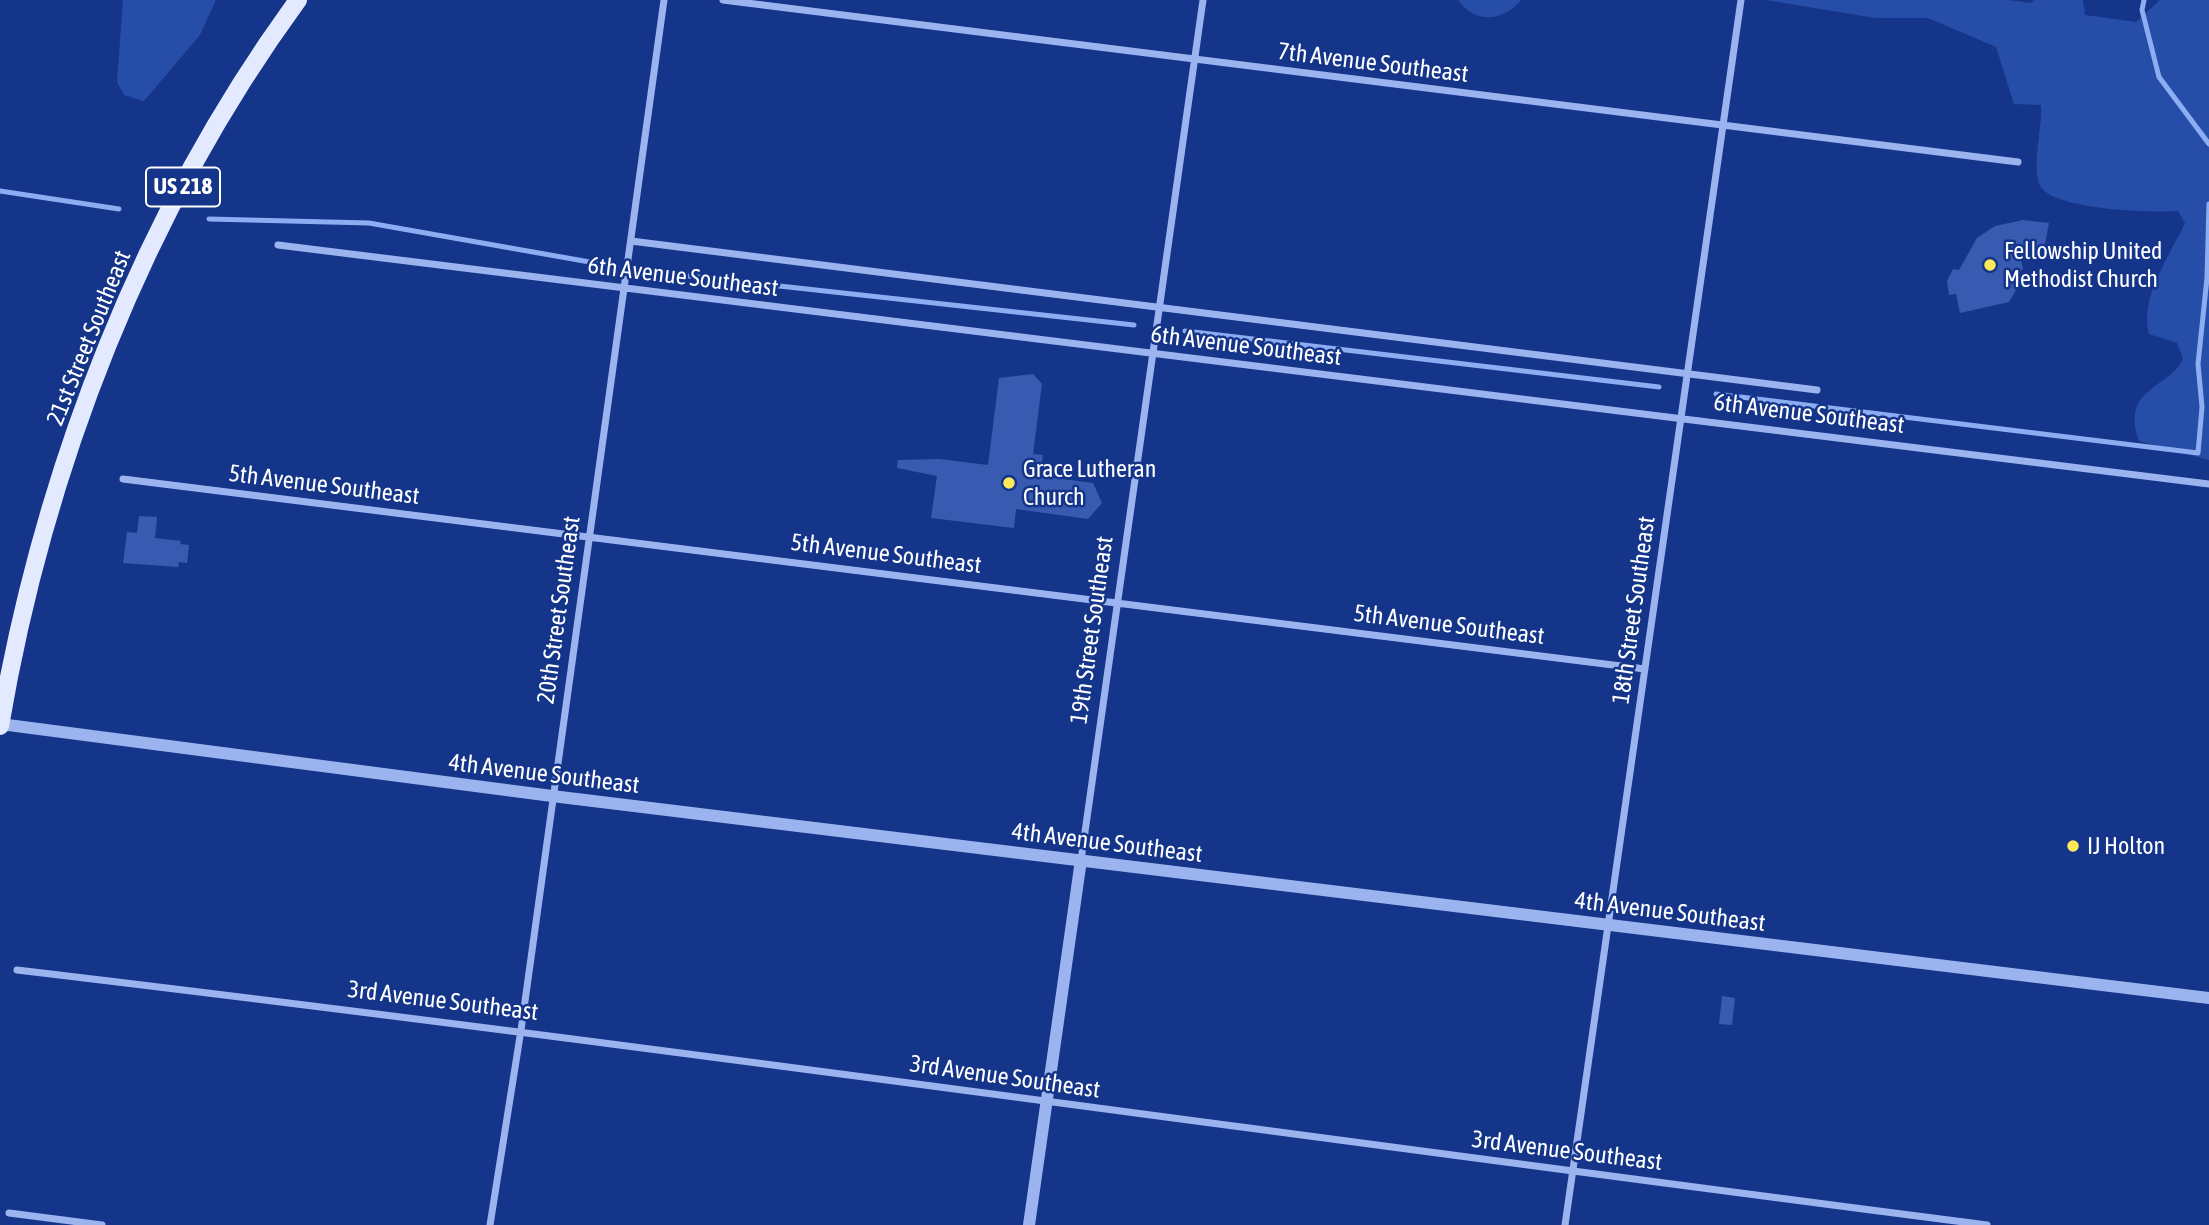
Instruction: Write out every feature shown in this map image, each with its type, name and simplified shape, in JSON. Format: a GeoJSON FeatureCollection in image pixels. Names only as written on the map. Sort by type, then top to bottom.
{"type":"FeatureCollection","features":[{"type":"Feature","properties":{"kind":"main road","name":"21st Street Southeast"},"geometry":{"type":"LineString","coordinates":[[0,725],[18,636],[46,525],[74,437],[114,332],[159,234],[215,129],[298,0]]}},
{"type":"Feature","properties":{"kind":"street","name":"20th Street Southeast"},"geometry":{"type":"LineString","coordinates":[[490,1225],[521,1030],[664,0]]}},
{"type":"Feature","properties":{"kind":"street","name":"7th Avenue Southeast"},"geometry":{"type":"LineString","coordinates":[[723,0],[2018,162]]}},
{"type":"Feature","properties":{"kind":"street","name":"19th Street Southeast"},"geometry":{"type":"LineString","coordinates":[[1029,1225],[1203,0]]}},
{"type":"Feature","properties":{"kind":"street","name":"18th Street Southeast"},"geometry":{"type":"LineString","coordinates":[[1565,1225],[1741,0]]}},
{"type":"Feature","properties":{"kind":"street","name":"6th Avenue Southeast"},"geometry":{"type":"LineString","coordinates":[[631,240],[1816,390]]}},
{"type":"Feature","properties":{"kind":"street","name":"6th Avenue Southeast"},"geometry":{"type":"LineString","coordinates":[[278,245],[2209,484]]}},
{"type":"Feature","properties":{"kind":"street","name":"5th Avenue Southeast"},"geometry":{"type":"LineString","coordinates":[[123,479],[1645,669]]}},
{"type":"Feature","properties":{"kind":"street","name":"4th Avenue Southeast"},"geometry":{"type":"LineString","coordinates":[[0,725],[552,796],[2209,998]]}},
{"type":"Feature","properties":{"kind":"street","name":"3rd Avenue Southeast"},"geometry":{"type":"LineString","coordinates":[[17,970],[521,1030],[1572,1172],[1987,1225]]}},
{"type":"Feature","properties":{"kind":"street"},"geometry":{"type":"LineString","coordinates":[[9,1213],[102,1225]]}},
{"type":"Feature","properties":{"kind":"shaded area"},"geometry":{"type":"Polygon","coordinates":[[[123,0],[216,0],[200,35],[144,101],[124,95],[117,82],[123,0]]]}},
{"type":"Feature","properties":{"kind":"shaded area"},"geometry":{"type":"Polygon","coordinates":[[[1458,0],[1521,0],[1506,13],[1489,17],[1472,13],[1458,0]]]}},
{"type":"Feature","properties":{"kind":"shaded area"},"geometry":{"type":"Polygon","coordinates":[[[1766,0],[2008,0],[2031,3],[2034,0],[2083,0],[2085,15],[2136,22],[2160,0],[2209,0],[2209,460],[2139,441],[2135,423],[2136,409],[2141,399],[2168,377],[2183,358],[2177,343],[2149,334],[2147,320],[2152,291],[2185,223],[2178,211],[2081,205],[2048,193],[2040,185],[2037,168],[2041,105],[2014,104],[1996,47],[1928,18],[1875,18],[1766,0]]]}},
{"type":"Feature","properties":{"kind":"building"},"geometry":{"type":"Polygon","coordinates":[[[2023,220],[2049,223],[2042,259],[2019,253],[2023,269],[2012,277],[2016,290],[2009,302],[1960,313],[1956,294],[1949,295],[1947,281],[1953,269],[1959,270],[1977,238],[1995,226],[2023,220]]]}},
{"type":"Feature","properties":{"kind":"building"},"geometry":{"type":"Polygon","coordinates":[[[1033,374],[1042,384],[1033,454],[1043,455],[1040,476],[1093,483],[1102,503],[1088,519],[1016,509],[1014,528],[931,518],[937,476],[897,468],[898,460],[939,459],[988,465],[999,378],[1033,374]]]}},
{"type":"Feature","properties":{"kind":"building"},"geometry":{"type":"Polygon","coordinates":[[[139,516],[157,517],[155,538],[181,541],[180,544],[189,545],[187,563],[179,562],[178,567],[123,563],[127,532],[137,533],[139,516]]]}},
{"type":"Feature","properties":{"kind":"building"},"geometry":{"type":"Polygon","coordinates":[[[1722,996],[1735,998],[1732,1025],[1719,1024],[1722,996]]]}},
{"type":"Feature","properties":{"kind":"waterway"},"geometry":{"type":"LineString","coordinates":[[2144,0],[2142,10],[2159,77],[2209,144]]}},
{"type":"Feature","properties":{"kind":"waterway"},"geometry":{"type":"LineString","coordinates":[[0,191],[119,209]]}},
{"type":"Feature","properties":{"kind":"waterway"},"geometry":{"type":"LineString","coordinates":[[1716,394],[2198,453],[2202,407],[2198,364],[2207,278],[2209,204]]}},
{"type":"Feature","properties":{"kind":"waterway"},"geometry":{"type":"LineString","coordinates":[[209,219],[369,223],[601,264]]}},
{"type":"Feature","properties":{"kind":"waterway"},"geometry":{"type":"LineString","coordinates":[[652,272],[1134,325]]}},
{"type":"Feature","properties":{"kind":"waterway"},"geometry":{"type":"LineString","coordinates":[[1185,331],[1659,387]]}},
{"type":"Feature","properties":{"kind":"place","name":"Fellowship United Methodist Church"},"geometry":{"type":"Point","coordinates":[1990,265]}},
{"type":"Feature","properties":{"kind":"place","name":"Grace Lutheran Church"},"geometry":{"type":"Point","coordinates":[1009,483]}},
{"type":"Feature","properties":{"kind":"place","name":"IJ Holton"},"geometry":{"type":"Point","coordinates":[2073,846]}}]}
